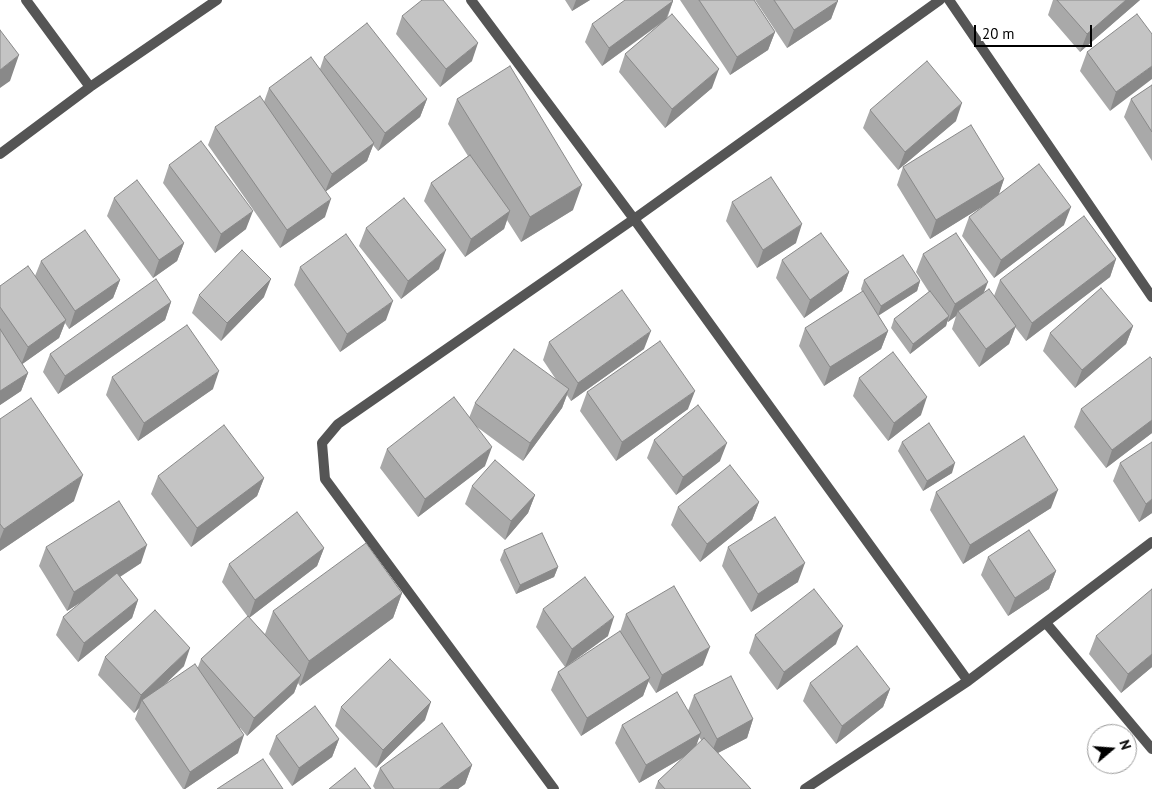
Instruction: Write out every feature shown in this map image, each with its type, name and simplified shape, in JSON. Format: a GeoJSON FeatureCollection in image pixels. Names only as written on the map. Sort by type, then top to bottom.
{"type":"FeatureCollection","features":[{"type":"Feature","properties":{"kind":"street"},"geometry":{"type":"LineString","coordinates":[[26,0],[90,87]]}},
{"type":"Feature","properties":{"kind":"street"},"geometry":{"type":"LineString","coordinates":[[0,154],[90,87],[217,0]]}},
{"type":"Feature","properties":{"kind":"street"},"geometry":{"type":"LineString","coordinates":[[471,0],[634,219],[968,681]]}},
{"type":"Feature","properties":{"kind":"street"},"geometry":{"type":"LineString","coordinates":[[554,789],[325,479],[322,443],[338,424],[634,219],[940,0]]}},
{"type":"Feature","properties":{"kind":"street"},"geometry":{"type":"LineString","coordinates":[[950,0],[1152,297]]}},
{"type":"Feature","properties":{"kind":"street"},"geometry":{"type":"LineString","coordinates":[[805,789],[968,681],[1152,542]]}},
{"type":"Feature","properties":{"kind":"street"},"geometry":{"type":"LineString","coordinates":[[1046,623],[1152,749]]}},
{"type":"Feature","properties":{"kind":"building"},"geometry":{"type":"Polygon","coordinates":[[[422,0],[443,0],[478,43],[446,69],[402,16],[422,0]]]}},
{"type":"Feature","properties":{"kind":"building"},"geometry":{"type":"Polygon","coordinates":[[[625,0],[673,1],[609,48],[592,24],[625,0]]]}},
{"type":"Feature","properties":{"kind":"building"},"geometry":{"type":"Polygon","coordinates":[[[699,0],[754,0],[775,32],[737,57],[699,0]]]}},
{"type":"Feature","properties":{"kind":"building"},"geometry":{"type":"Polygon","coordinates":[[[774,0],[837,0],[838,1],[794,30],[774,0]]]}},
{"type":"Feature","properties":{"kind":"building"},"geometry":{"type":"Polygon","coordinates":[[[1057,0],[1126,0],[1087,34],[1057,0]]]}},
{"type":"Feature","properties":{"kind":"building"},"geometry":{"type":"Polygon","coordinates":[[[672,14],[719,69],[672,109],[625,54],[672,14]]]}},
{"type":"Feature","properties":{"kind":"building"},"geometry":{"type":"Polygon","coordinates":[[[1137,14],[1152,34],[1152,66],[1116,92],[1087,52],[1137,14]]]}},
{"type":"Feature","properties":{"kind":"building"},"geometry":{"type":"Polygon","coordinates":[[[367,23],[427,99],[385,133],[324,57],[367,23]]]}},
{"type":"Feature","properties":{"kind":"building"},"geometry":{"type":"Polygon","coordinates":[[[0,30],[19,55],[0,70],[0,30]]]}},
{"type":"Feature","properties":{"kind":"building"},"geometry":{"type":"Polygon","coordinates":[[[311,57],[374,143],[332,174],[269,88],[311,57]]]}},
{"type":"Feature","properties":{"kind":"building"},"geometry":{"type":"Polygon","coordinates":[[[927,61],[962,103],[905,152],[870,110],[927,61]]]}},
{"type":"Feature","properties":{"kind":"building"},"geometry":{"type":"Polygon","coordinates":[[[510,66],[582,185],[530,217],[457,99],[510,66]]]}},
{"type":"Feature","properties":{"kind":"building"},"geometry":{"type":"Polygon","coordinates":[[[1152,85],[1152,132],[1131,99],[1152,85]]]}},
{"type":"Feature","properties":{"kind":"building"},"geometry":{"type":"Polygon","coordinates":[[[260,96],[331,199],[287,230],[215,127],[260,96]]]}},
{"type":"Feature","properties":{"kind":"building"},"geometry":{"type":"Polygon","coordinates":[[[971,125],[1004,179],[936,220],[903,167],[971,125]]]}},
{"type":"Feature","properties":{"kind":"building"},"geometry":{"type":"Polygon","coordinates":[[[201,141],[253,211],[221,234],[169,165],[201,141]]]}},
{"type":"Feature","properties":{"kind":"building"},"geometry":{"type":"Polygon","coordinates":[[[470,155],[510,211],[471,239],[431,183],[470,155]]]}},
{"type":"Feature","properties":{"kind":"building"},"geometry":{"type":"Polygon","coordinates":[[[1039,164],[1071,207],[1001,260],[969,217],[1039,164]]]}},
{"type":"Feature","properties":{"kind":"building"},"geometry":{"type":"Polygon","coordinates":[[[771,177],[802,224],[763,250],[732,202],[771,177]]]}},
{"type":"Feature","properties":{"kind":"building"},"geometry":{"type":"Polygon","coordinates":[[[137,180],[184,243],[159,260],[114,198],[137,180]]]}},
{"type":"Feature","properties":{"kind":"building"},"geometry":{"type":"Polygon","coordinates":[[[404,198],[446,250],[408,281],[366,228],[404,198]]]}},
{"type":"Feature","properties":{"kind":"building"},"geometry":{"type":"Polygon","coordinates":[[[1084,216],[1116,259],[1032,323],[1000,280],[1084,216]]]}},
{"type":"Feature","properties":{"kind":"building"},"geometry":{"type":"Polygon","coordinates":[[[85,230],[120,280],[75,311],[41,261],[85,230]]]}},
{"type":"Feature","properties":{"kind":"building"},"geometry":{"type":"Polygon","coordinates":[[[821,233],[849,272],[810,300],[782,260],[821,233]]]}},
{"type":"Feature","properties":{"kind":"building"},"geometry":{"type":"Polygon","coordinates":[[[956,233],[988,282],[955,304],[923,254],[956,233]]]}},
{"type":"Feature","properties":{"kind":"building"},"geometry":{"type":"Polygon","coordinates":[[[346,234],[393,301],[347,334],[300,267],[346,234]]]}},
{"type":"Feature","properties":{"kind":"building"},"geometry":{"type":"Polygon","coordinates":[[[242,250],[271,279],[227,323],[199,295],[242,250]]]}},
{"type":"Feature","properties":{"kind":"building"},"geometry":{"type":"Polygon","coordinates":[[[903,255],[920,281],[881,306],[864,280],[903,255]]]}},
{"type":"Feature","properties":{"kind":"building"},"geometry":{"type":"Polygon","coordinates":[[[28,266],[66,320],[28,347],[0,307],[0,286],[28,266]]]}},
{"type":"Feature","properties":{"kind":"building"},"geometry":{"type":"Polygon","coordinates":[[[156,279],[171,302],[65,376],[50,354],[156,279]]]}},
{"type":"Feature","properties":{"kind":"building"},"geometry":{"type":"Polygon","coordinates":[[[1101,288],[1133,326],[1082,370],[1050,333],[1101,288]]]}},
{"type":"Feature","properties":{"kind":"building"},"geometry":{"type":"Polygon","coordinates":[[[989,289],[1016,326],[986,349],[958,311],[989,289]]]}},
{"type":"Feature","properties":{"kind":"building"},"geometry":{"type":"Polygon","coordinates":[[[622,290],[651,331],[578,383],[549,342],[622,290]]]}},
{"type":"Feature","properties":{"kind":"building"},"geometry":{"type":"Polygon","coordinates":[[[863,291],[888,331],[830,367],[805,328],[863,291]]]}},
{"type":"Feature","properties":{"kind":"building"},"geometry":{"type":"Polygon","coordinates":[[[930,291],[949,316],[913,344],[894,319],[930,291]]]}},
{"type":"Feature","properties":{"kind":"building"},"geometry":{"type":"Polygon","coordinates":[[[187,325],[219,371],[144,423],[112,377],[187,325]]]}},
{"type":"Feature","properties":{"kind":"building"},"geometry":{"type":"Polygon","coordinates":[[[0,329],[28,373],[0,391],[0,329]]]}},
{"type":"Feature","properties":{"kind":"building"},"geometry":{"type":"Polygon","coordinates":[[[660,341],[695,391],[622,442],[587,392],[660,341]]]}},
{"type":"Feature","properties":{"kind":"building"},"geometry":{"type":"Polygon","coordinates":[[[514,349],[569,389],[530,443],[475,403],[514,349]]]}},
{"type":"Feature","properties":{"kind":"building"},"geometry":{"type":"Polygon","coordinates":[[[893,352],[927,397],[894,423],[859,378],[893,352]]]}},
{"type":"Feature","properties":{"kind":"building"},"geometry":{"type":"Polygon","coordinates":[[[1150,357],[1152,359],[1152,420],[1112,450],[1081,409],[1150,357]]]}},
{"type":"Feature","properties":{"kind":"building"},"geometry":{"type":"Polygon","coordinates":[[[454,397],[492,447],[425,499],[387,449],[454,397]]]}},
{"type":"Feature","properties":{"kind":"building"},"geometry":{"type":"Polygon","coordinates":[[[31,398],[83,475],[4,529],[0,524],[0,419],[31,398]]]}},
{"type":"Feature","properties":{"kind":"building"},"geometry":{"type":"Polygon","coordinates":[[[698,405],[727,443],[683,477],[654,440],[698,405]]]}},
{"type":"Feature","properties":{"kind":"building"},"geometry":{"type":"Polygon","coordinates":[[[929,423],[955,463],[927,481],[902,442],[929,423]]]}},
{"type":"Feature","properties":{"kind":"building"},"geometry":{"type":"Polygon","coordinates":[[[224,425],[264,478],[197,528],[158,476],[224,425]]]}},
{"type":"Feature","properties":{"kind":"building"},"geometry":{"type":"Polygon","coordinates":[[[1024,436],[1058,490],[970,545],[936,492],[1024,436]]]}},
{"type":"Feature","properties":{"kind":"building"},"geometry":{"type":"Polygon","coordinates":[[[1152,442],[1152,499],[1146,504],[1120,463],[1152,442]]]}},
{"type":"Feature","properties":{"kind":"building"},"geometry":{"type":"Polygon","coordinates":[[[495,460],[535,495],[511,521],[472,486],[495,460]]]}},
{"type":"Feature","properties":{"kind":"building"},"geometry":{"type":"Polygon","coordinates":[[[730,465],[759,502],[707,544],[678,507],[730,465]]]}},
{"type":"Feature","properties":{"kind":"building"},"geometry":{"type":"Polygon","coordinates":[[[119,501],[147,545],[74,592],[46,547],[119,501]]]}},
{"type":"Feature","properties":{"kind":"building"},"geometry":{"type":"Polygon","coordinates":[[[297,512],[324,548],[255,600],[229,564],[297,512]]]}},
{"type":"Feature","properties":{"kind":"building"},"geometry":{"type":"Polygon","coordinates":[[[775,517],[805,563],[758,594],[728,547],[775,517]]]}},
{"type":"Feature","properties":{"kind":"building"},"geometry":{"type":"Polygon","coordinates":[[[1029,530],[1056,571],[1015,598],[988,557],[1029,530]]]}},
{"type":"Feature","properties":{"kind":"building"},"geometry":{"type":"Polygon","coordinates":[[[542,533],[558,567],[520,585],[504,550],[542,533]]]}},
{"type":"Feature","properties":{"kind":"building"},"geometry":{"type":"Polygon","coordinates":[[[366,543],[402,593],[309,661],[273,611],[366,543]]]}},
{"type":"Feature","properties":{"kind":"building"},"geometry":{"type":"Polygon","coordinates":[[[117,573],[138,600],[84,643],[63,617],[117,573]]]}},
{"type":"Feature","properties":{"kind":"building"},"geometry":{"type":"Polygon","coordinates":[[[585,577],[614,617],[572,649],[543,609],[585,577]]]}},
{"type":"Feature","properties":{"kind":"building"},"geometry":{"type":"Polygon","coordinates":[[[674,586],[710,647],[662,675],[626,614],[674,586]]]}},
{"type":"Feature","properties":{"kind":"building"},"geometry":{"type":"Polygon","coordinates":[[[814,589],[843,626],[784,672],[755,635],[814,589]]]}},
{"type":"Feature","properties":{"kind":"building"},"geometry":{"type":"Polygon","coordinates":[[[1152,589],[1152,654],[1128,674],[1096,636],[1152,589]]]}},
{"type":"Feature","properties":{"kind":"building"},"geometry":{"type":"Polygon","coordinates":[[[155,610],[190,648],[141,695],[105,657],[155,610]]]}},
{"type":"Feature","properties":{"kind":"building"},"geometry":{"type":"Polygon","coordinates":[[[248,616],[301,675],[254,718],[201,659],[248,616]]]}},
{"type":"Feature","properties":{"kind":"building"},"geometry":{"type":"Polygon","coordinates":[[[620,631],[650,678],[587,718],[558,672],[620,631]]]}},
{"type":"Feature","properties":{"kind":"building"},"geometry":{"type":"Polygon","coordinates":[[[857,646],[890,689],[842,726],[810,683],[857,646]]]}},
{"type":"Feature","properties":{"kind":"building"},"geometry":{"type":"Polygon","coordinates":[[[390,659],[431,702],[383,750],[341,707],[390,659]]]}},
{"type":"Feature","properties":{"kind":"building"},"geometry":{"type":"Polygon","coordinates":[[[195,664],[244,735],[190,772],[142,700],[195,664]]]}},
{"type":"Feature","properties":{"kind":"building"},"geometry":{"type":"Polygon","coordinates":[[[731,676],[753,719],[717,739],[694,695],[731,676]]]}},
{"type":"Feature","properties":{"kind":"building"},"geometry":{"type":"Polygon","coordinates":[[[677,692],[701,733],[646,765],[622,725],[677,692]]]}},
{"type":"Feature","properties":{"kind":"building"},"geometry":{"type":"Polygon","coordinates":[[[315,706],[339,739],[299,768],[276,736],[315,706]]]}},
{"type":"Feature","properties":{"kind":"building"},"geometry":{"type":"Polygon","coordinates":[[[442,723],[472,765],[439,789],[394,789],[380,768],[442,723]]]}},
{"type":"Feature","properties":{"kind":"building"},"geometry":{"type":"Polygon","coordinates":[[[704,738],[751,789],[665,789],[658,781],[704,738]]]}},
{"type":"Feature","properties":{"kind":"building"},"geometry":{"type":"Polygon","coordinates":[[[263,759],[283,789],[217,789],[263,759]]]}},
{"type":"Feature","properties":{"kind":"building"},"geometry":{"type":"Polygon","coordinates":[[[355,768],[371,789],[329,789],[355,768]]]}}]}
